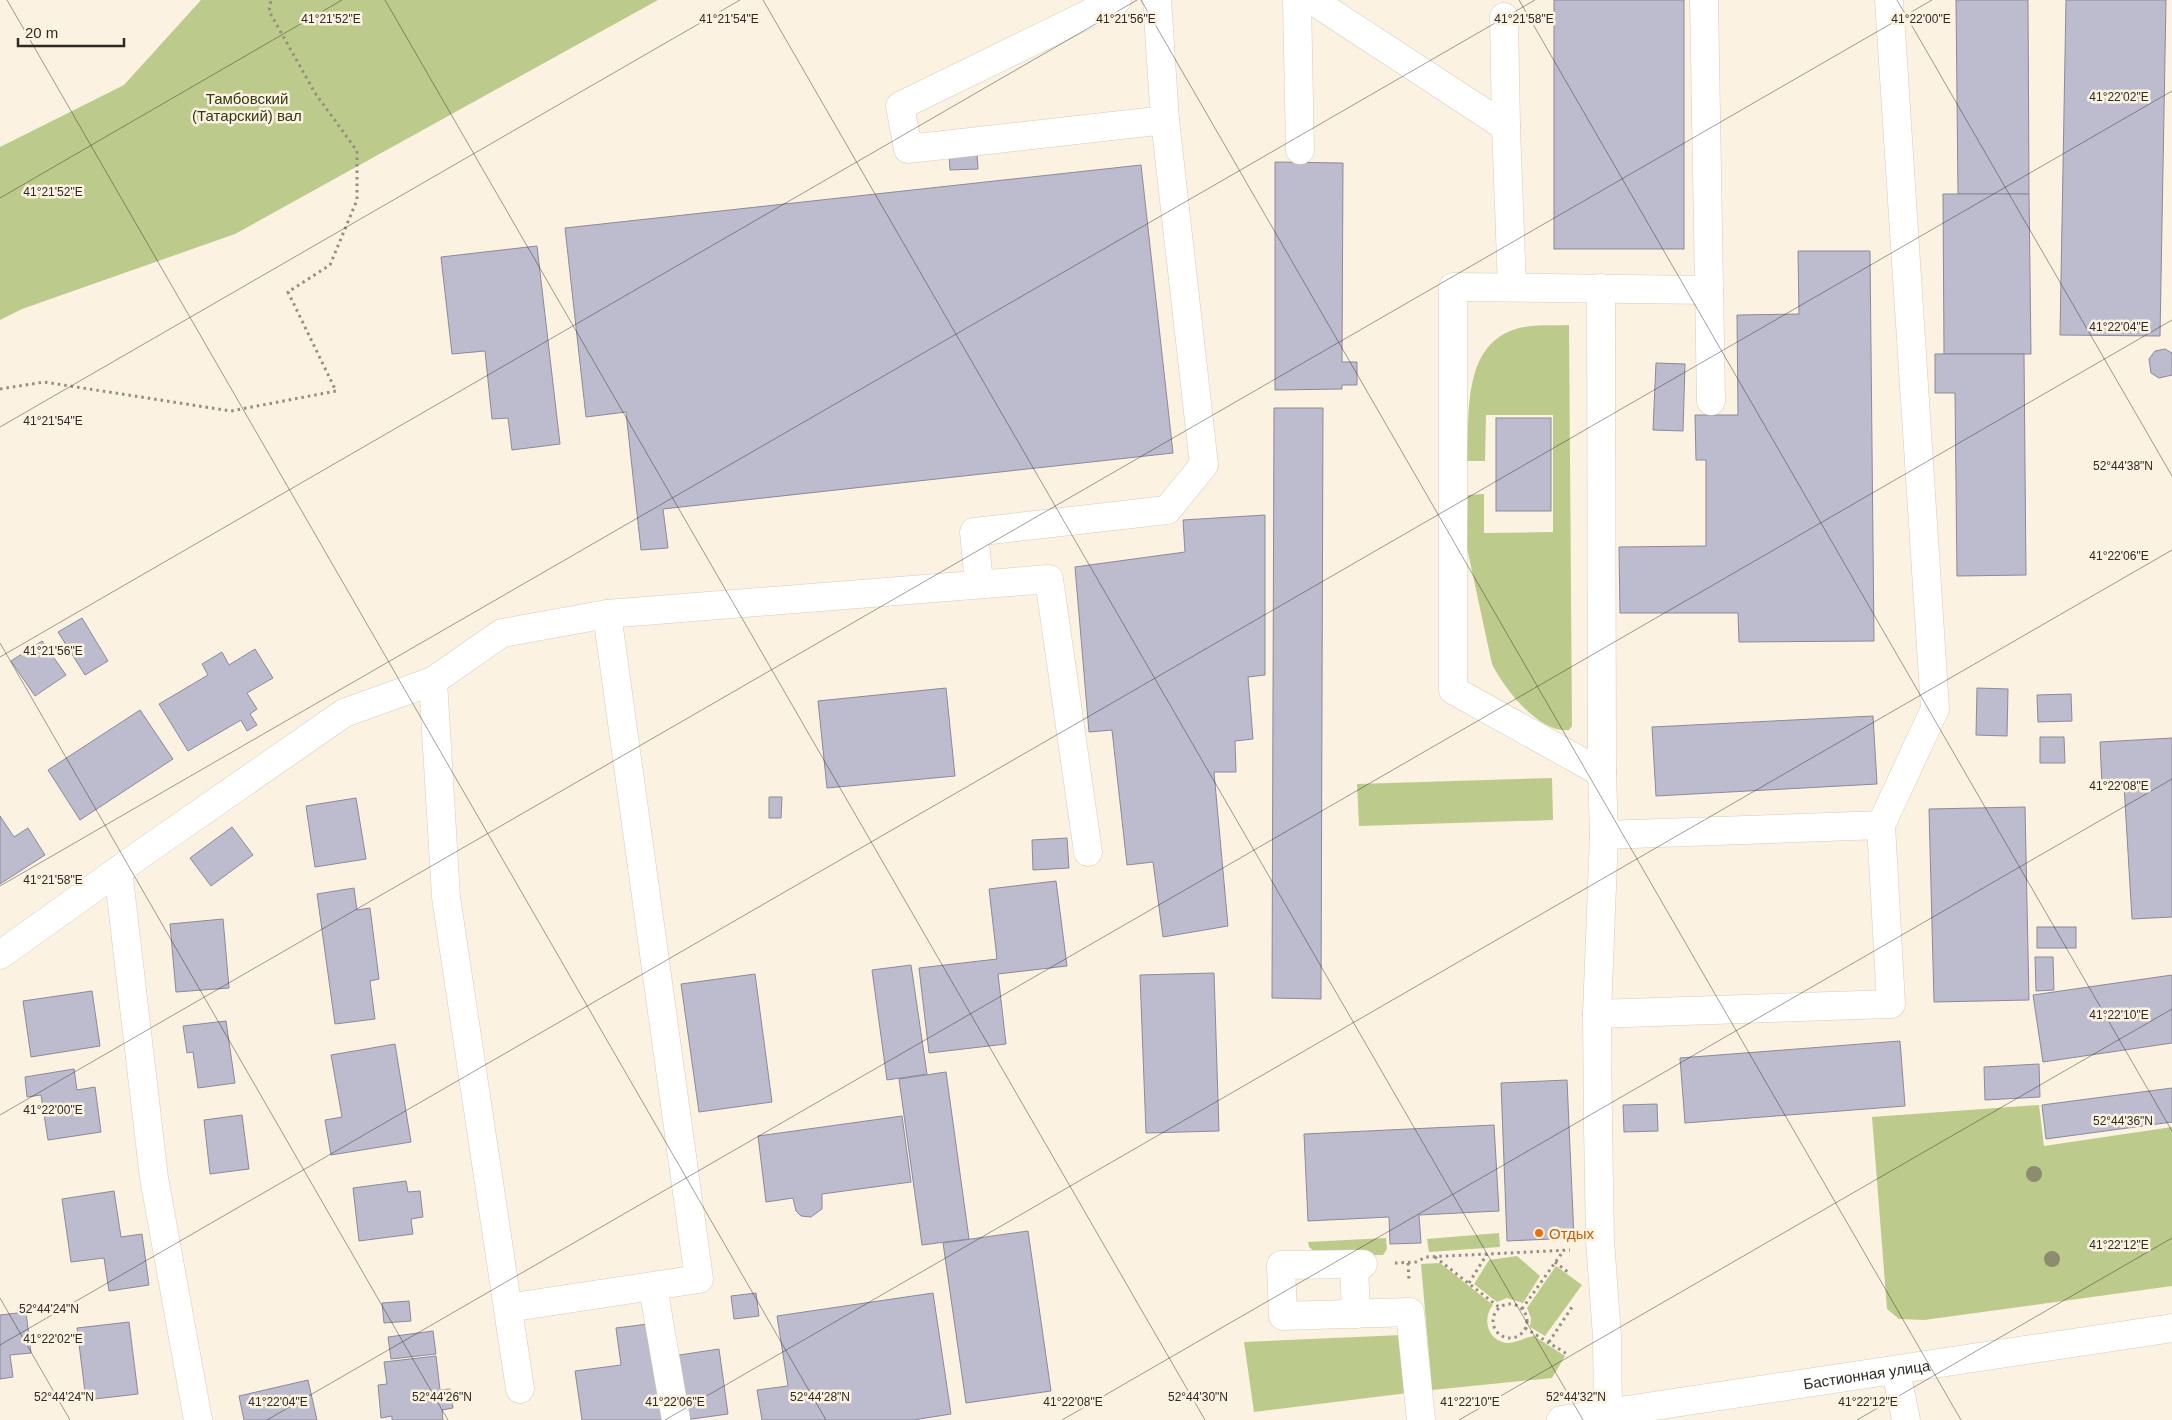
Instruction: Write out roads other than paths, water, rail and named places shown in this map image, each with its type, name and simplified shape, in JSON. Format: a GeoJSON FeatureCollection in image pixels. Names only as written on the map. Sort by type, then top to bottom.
{"type":"FeatureCollection","features":[{"type":"Feature","properties":{"kind":"street"},"geometry":{"type":"LineString","coordinates":[[1117,0],[900,106],[908,149],[1165,120]]}},
{"type":"Feature","properties":{"kind":"street"},"geometry":{"type":"LineString","coordinates":[[979,583],[974,532],[1167,510],[1204,465],[1165,120],[1156,0]]}},
{"type":"Feature","properties":{"kind":"street"},"geometry":{"type":"LineString","coordinates":[[1297,0],[1300,150]]}},
{"type":"Feature","properties":{"kind":"street"},"geometry":{"type":"LineString","coordinates":[[1312,0],[1506,127]]}},
{"type":"Feature","properties":{"kind":"street"},"geometry":{"type":"LineString","coordinates":[[1704,0],[1712,401]]}},
{"type":"Feature","properties":{"kind":"street"},"geometry":{"type":"LineString","coordinates":[[1597,1014],[1891,1004],[1881,824],[1935,709],[1889,0]]}},
{"type":"Feature","properties":{"kind":"street"},"geometry":{"type":"LineString","coordinates":[[1504,16],[1512,287]]}},
{"type":"Feature","properties":{"kind":"street"},"geometry":{"type":"LineString","coordinates":[[1602,774],[1454,690],[1453,287],[1710,290]]}},
{"type":"Feature","properties":{"kind":"street"},"geometry":{"type":"LineString","coordinates":[[1601,288],[1602,774],[1604,835],[1597,1014],[1600,1248],[1607,1336],[1608,1413]]}},
{"type":"Feature","properties":{"kind":"street"},"geometry":{"type":"LineString","coordinates":[[0,955],[118,870],[344,713],[433,681],[502,634],[607,614],[979,583],[1049,579],[1088,852]]}},
{"type":"Feature","properties":{"kind":"street"},"geometry":{"type":"LineString","coordinates":[[508,1308],[700,1279],[607,614]]}},
{"type":"Feature","properties":{"kind":"street"},"geometry":{"type":"LineString","coordinates":[[433,681],[446,896],[520,1389]]}},
{"type":"Feature","properties":{"kind":"street"},"geometry":{"type":"LineString","coordinates":[[1604,835],[1881,824]]}},
{"type":"Feature","properties":{"kind":"street"},"geometry":{"type":"LineString","coordinates":[[118,870],[154,1178],[198,1420]]}},
{"type":"Feature","properties":{"kind":"street"},"geometry":{"type":"LineString","coordinates":[[1356,1314],[1359,1264],[1282,1265],[1283,1316],[1356,1314],[1410,1303],[1421,1420]]}},
{"type":"Feature","properties":{"kind":"street"},"geometry":{"type":"LineString","coordinates":[[653,1287],[676,1420]]}},
{"type":"Feature","properties":{"kind":"street","name":"Бастионная улица"},"geometry":{"type":"LineString","coordinates":[[1560,1420],[2172,1328]]}},
{"type":"Feature","properties":{"kind":"street"},"geometry":{"type":"LineString","coordinates":[[1896,1371],[1906,1420]]}},
{"type":"Feature","properties":{"kind":"place","name":"Отдых"},"geometry":{"type":"Point","coordinates":[1539,1233]}},
{"type":"Feature","properties":{"kind":"park label","name":"Тамбовский (Татарский) вал"},"geometry":{"type":"Point","coordinates":[247,106]}}]}
